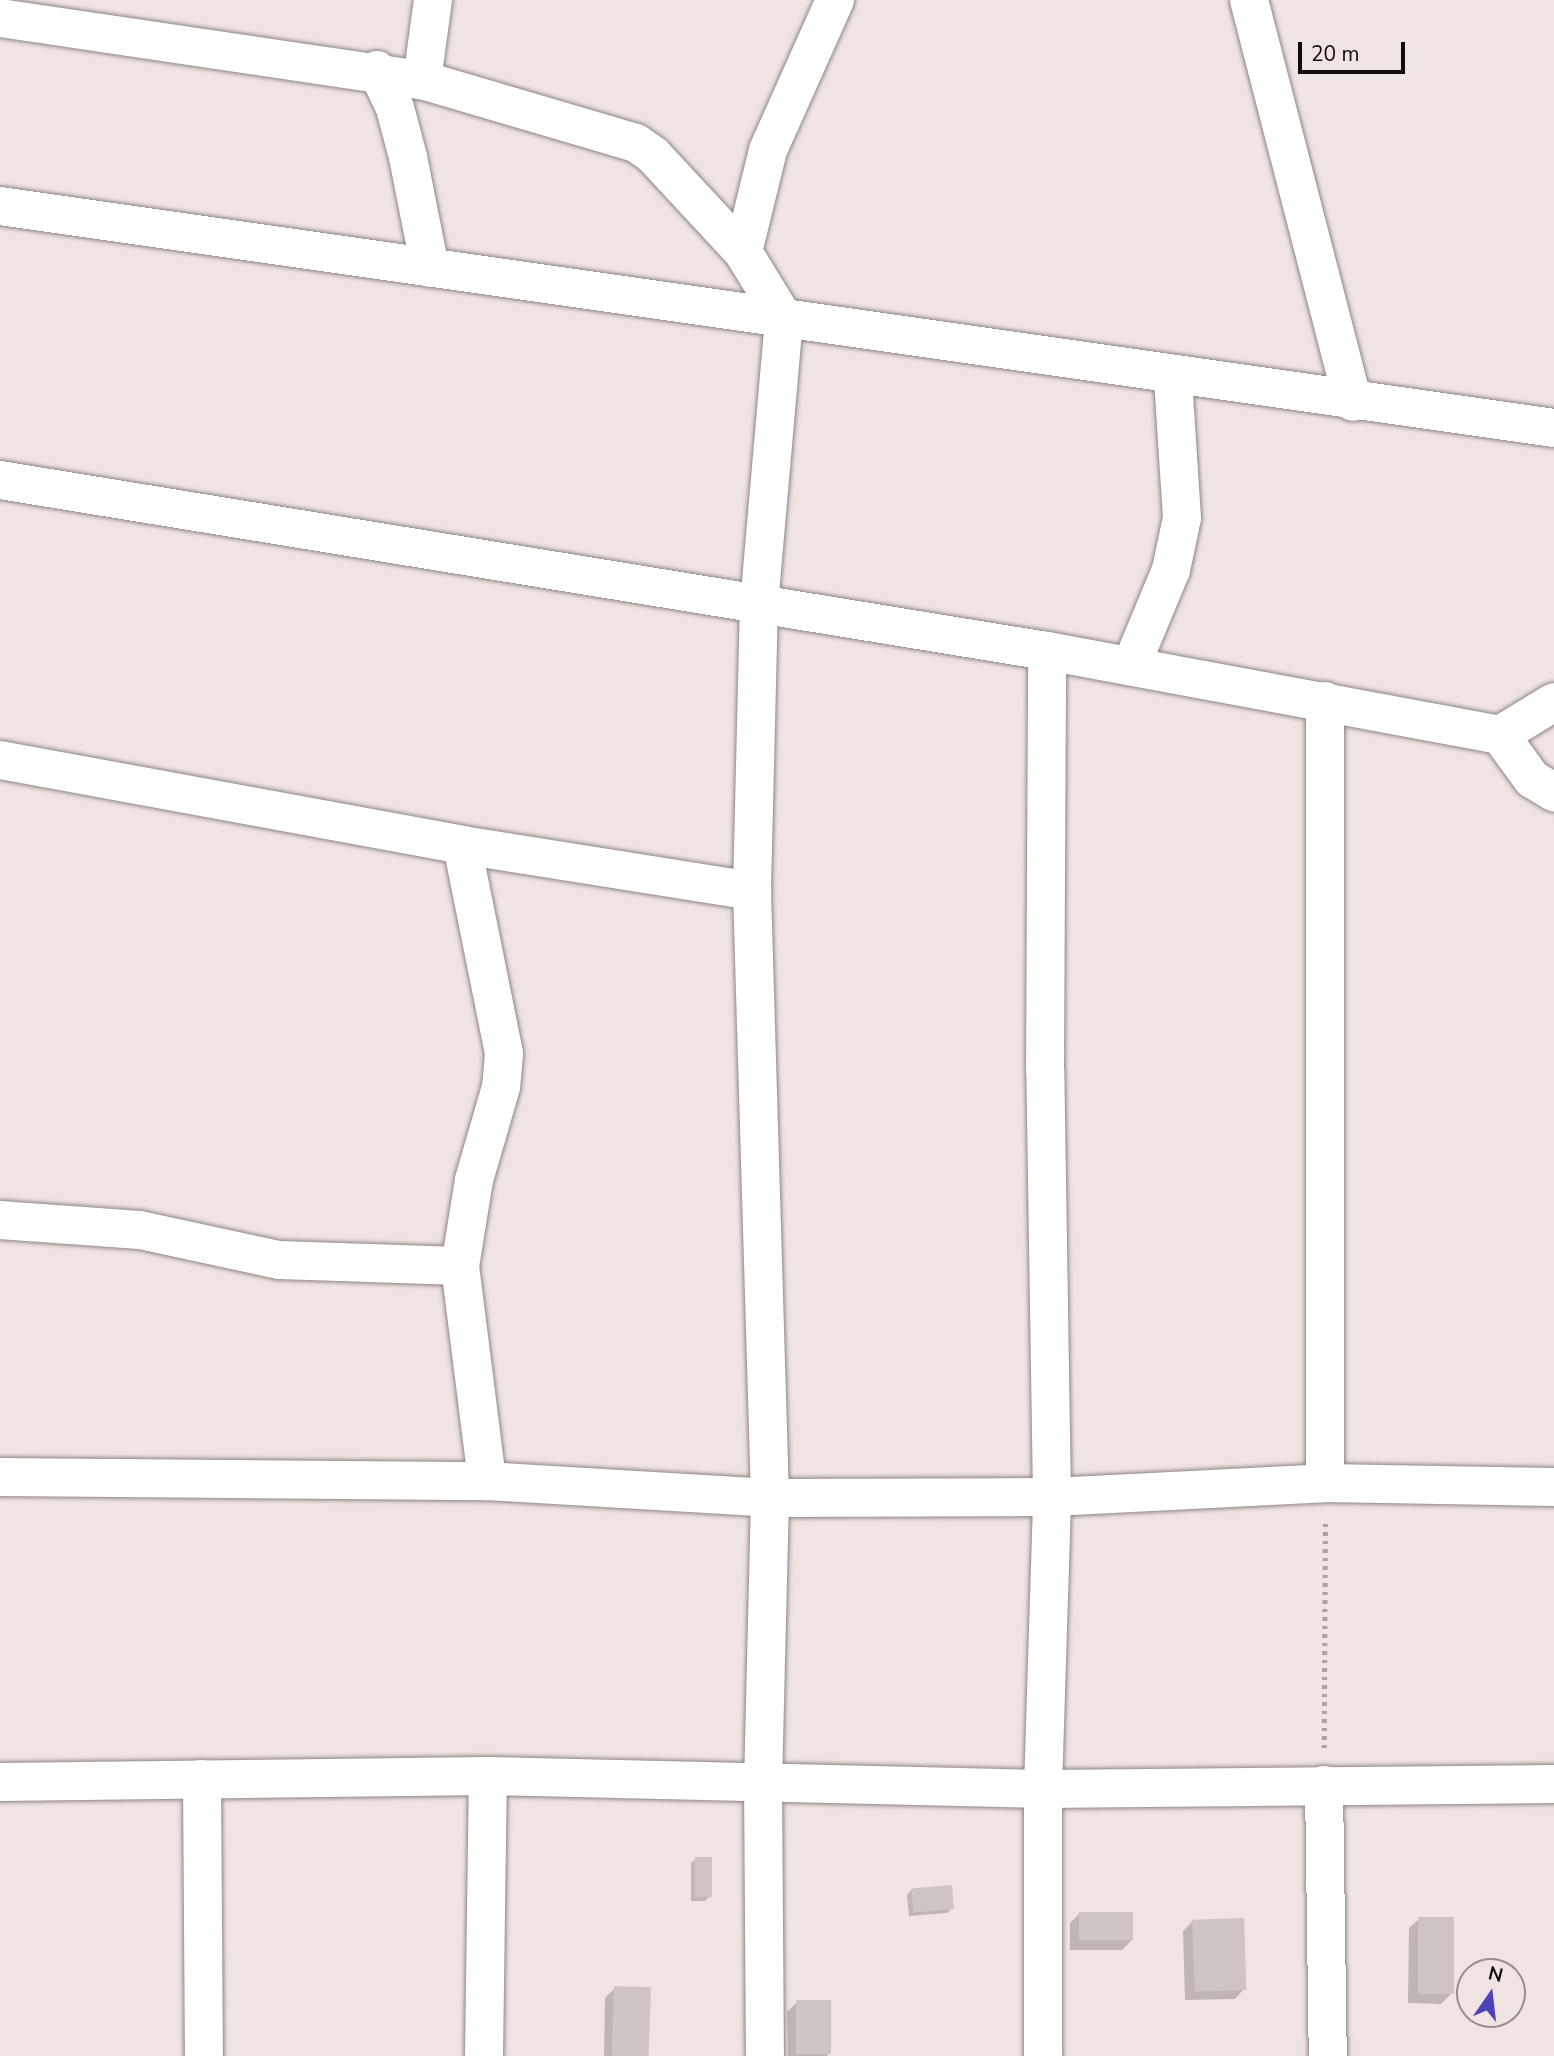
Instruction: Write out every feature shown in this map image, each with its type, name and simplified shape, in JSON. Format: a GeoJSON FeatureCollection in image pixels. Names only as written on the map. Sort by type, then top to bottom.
{"type":"FeatureCollection","features":[{"type":"Feature","properties":{"kind":"street"},"geometry":{"type":"LineString","coordinates":[[422,80],[433,0]]}},
{"type":"Feature","properties":{"kind":"street"},"geometry":{"type":"LineString","coordinates":[[743,252],[773,138],[835,0]]}},
{"type":"Feature","properties":{"kind":"street"},"geometry":{"type":"LineString","coordinates":[[1249,0],[1353,402]]}},
{"type":"Feature","properties":{"kind":"street"},"geometry":{"type":"LineString","coordinates":[[0,18],[377,70],[422,80],[636,143],[653,155],[743,252],[784,319],[759,602],[752,891],[770,1498],[763,1779],[765,2056]]}},
{"type":"Feature","properties":{"kind":"street"},"geometry":{"type":"LineString","coordinates":[[377,70],[395,108],[408,157],[430,268]]}},
{"type":"Feature","properties":{"kind":"street"},"geometry":{"type":"LineString","coordinates":[[0,206],[1173,377],[1554,428]]}},
{"type":"Feature","properties":{"kind":"street"},"geometry":{"type":"LineString","coordinates":[[1131,666],[1171,570],[1182,518],[1173,377]]}},
{"type":"Feature","properties":{"kind":"street"},"geometry":{"type":"LineString","coordinates":[[0,480],[759,602],[1047,651],[1500,734],[1554,702]]}},
{"type":"Feature","properties":{"kind":"street"},"geometry":{"type":"LineString","coordinates":[[1043,2056],[1043,1789],[1052,1497],[1045,1070],[1047,651]]}},
{"type":"Feature","properties":{"kind":"street"},"geometry":{"type":"LineString","coordinates":[[1325,701],[1325,1483]]}},
{"type":"Feature","properties":{"kind":"street"},"geometry":{"type":"LineString","coordinates":[[1500,734],[1532,779],[1554,792]]}},
{"type":"Feature","properties":{"kind":"street"},"geometry":{"type":"LineString","coordinates":[[0,760],[462,845],[752,891]]}},
{"type":"Feature","properties":{"kind":"street"},"geometry":{"type":"LineString","coordinates":[[462,845],[504,1054],[501,1087],[474,1180],[460,1266],[487,1481]]}},
{"type":"Feature","properties":{"kind":"street"},"geometry":{"type":"LineString","coordinates":[[0,1220],[140,1230],[279,1260],[460,1266]]}},
{"type":"Feature","properties":{"kind":"street"},"geometry":{"type":"LineString","coordinates":[[0,1477],[487,1481],[770,1498],[1052,1497],[1325,1483],[1554,1487]]}},
{"type":"Feature","properties":{"kind":"street"},"geometry":{"type":"LineString","coordinates":[[0,1782],[488,1776],[763,1779],[1043,1789],[1554,1784]]}},
{"type":"Feature","properties":{"kind":"street"},"geometry":{"type":"LineString","coordinates":[[484,2056],[488,1776]]}},
{"type":"Feature","properties":{"kind":"street"},"geometry":{"type":"LineString","coordinates":[[202,1779],[204,2056]]}},
{"type":"Feature","properties":{"kind":"street"},"geometry":{"type":"LineString","coordinates":[[1324,1785],[1328,2056]]}},
{"type":"Feature","properties":{"kind":"path"},"geometry":{"type":"LineString","coordinates":[[1324,1785],[1325,1483]]}},
{"type":"Feature","properties":{"kind":"building"},"geometry":{"type":"Polygon","coordinates":[[[695,1857],[712,1857],[712,1897],[695,1897],[695,1857]]]}},
{"type":"Feature","properties":{"kind":"building"},"geometry":{"type":"Polygon","coordinates":[[[952,1885],[954,1909],[913,1912],[911,1889],[952,1885]]]}},
{"type":"Feature","properties":{"kind":"building"},"geometry":{"type":"Polygon","coordinates":[[[1079,1912],[1133,1912],[1133,1940],[1079,1940],[1079,1912]]]}},
{"type":"Feature","properties":{"kind":"building"},"geometry":{"type":"Polygon","coordinates":[[[1418,1917],[1454,1917],[1454,1994],[1418,1994],[1418,1917]]]}},
{"type":"Feature","properties":{"kind":"building"},"geometry":{"type":"Polygon","coordinates":[[[1244,1918],[1247,1990],[1195,1992],[1192,1920],[1244,1918]]]}},
{"type":"Feature","properties":{"kind":"building"},"geometry":{"type":"Polygon","coordinates":[[[614,1986],[651,1987],[649,2056],[612,2056],[614,1986]]]}},
{"type":"Feature","properties":{"kind":"building"},"geometry":{"type":"Polygon","coordinates":[[[796,2000],[831,2000],[831,2054],[796,2054],[796,2000]]]}}]}
